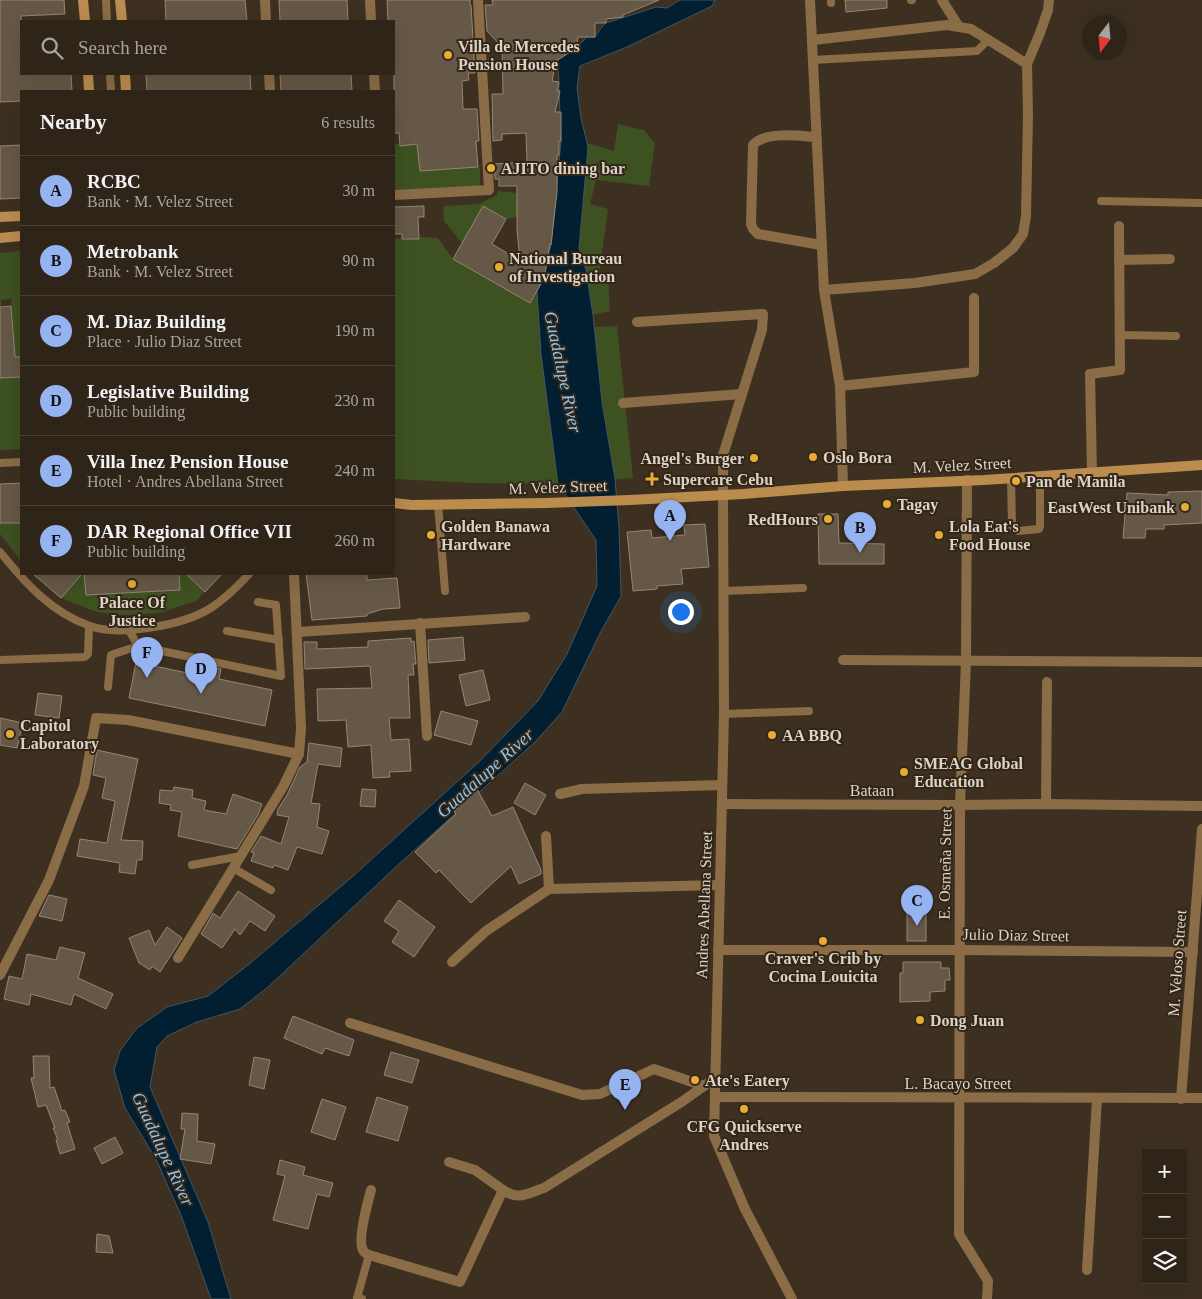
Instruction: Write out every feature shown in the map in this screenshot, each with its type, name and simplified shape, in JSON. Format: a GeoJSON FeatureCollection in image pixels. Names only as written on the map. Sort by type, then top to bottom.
{"type":"FeatureCollection","features":[{"type":"Feature","properties":{"kind":"main road"},"geometry":{"type":"LineString","coordinates":[[83,0],[84,20]]}},
{"type":"Feature","properties":{"kind":"main road"},"geometry":{"type":"LineString","coordinates":[[120,0],[122,20]]}},
{"type":"Feature","properties":{"kind":"main road"},"geometry":{"type":"LineString","coordinates":[[88,75],[89,90]]}},
{"type":"Feature","properties":{"kind":"main road"},"geometry":{"type":"LineString","coordinates":[[125,75],[126,90]]}},
{"type":"Feature","properties":{"kind":"main road"},"geometry":{"type":"LineString","coordinates":[[0,217],[20,216]]}},
{"type":"Feature","properties":{"kind":"main road"},"geometry":{"type":"LineString","coordinates":[[0,238],[20,236]]}},
{"type":"Feature","properties":{"kind":"main road","name":"M. Velez Street"},"geometry":{"type":"LineString","coordinates":[[395,503],[546,503],[630,500],[1202,465]]}},
{"type":"Feature","properties":{"kind":"street"},"geometry":{"type":"LineString","coordinates":[[265,0],[266,20]]}},
{"type":"Feature","properties":{"kind":"street"},"geometry":{"type":"LineString","coordinates":[[370,0],[371,20]]}},
{"type":"Feature","properties":{"kind":"street"},"geometry":{"type":"LineString","coordinates":[[395,195],[489,190],[478,0]]}},
{"type":"Feature","properties":{"kind":"street"},"geometry":{"type":"LineString","coordinates":[[810,0],[824,290],[840,386],[843,486]]}},
{"type":"Feature","properties":{"kind":"street"},"geometry":{"type":"LineString","coordinates":[[942,0],[959,27]]}},
{"type":"Feature","properties":{"kind":"street"},"geometry":{"type":"LineString","coordinates":[[824,290],[915,283],[974,274],[994,263],[1013,248],[1023,234],[1026,216],[1028,114],[1026,64],[1040,33],[1048,10],[1049,0]]}},
{"type":"Feature","properties":{"kind":"street"},"geometry":{"type":"LineString","coordinates":[[813,40],[947,25],[971,29],[987,41],[1026,64]]}},
{"type":"Feature","properties":{"kind":"street"},"geometry":{"type":"LineString","coordinates":[[269,75],[270,90]]}},
{"type":"Feature","properties":{"kind":"street"},"geometry":{"type":"LineString","coordinates":[[374,75],[375,90]]}},
{"type":"Feature","properties":{"kind":"street"},"geometry":{"type":"LineString","coordinates":[[816,136],[767,136],[757,140],[753,145],[751,224],[758,234],[821,245]]}},
{"type":"Feature","properties":{"kind":"street"},"geometry":{"type":"LineString","coordinates":[[1092,473],[1090,374],[1120,370],[1119,226]]}},
{"type":"Feature","properties":{"kind":"street"},"geometry":{"type":"LineString","coordinates":[[1119,260],[1170,259]]}},
{"type":"Feature","properties":{"kind":"street"},"geometry":{"type":"LineString","coordinates":[[840,386],[974,372],[974,298]]}},
{"type":"Feature","properties":{"kind":"street","name":"Andres Abellana Street"},"geometry":{"type":"LineString","coordinates":[[637,322],[763,314],[762,330],[723,455],[724,714],[714,1136],[744,1209],[792,1299]]}},
{"type":"Feature","properties":{"kind":"street"},"geometry":{"type":"LineString","coordinates":[[623,403],[742,394]]}},
{"type":"Feature","properties":{"kind":"street","name":"E. Osmeña Street"},"geometry":{"type":"LineString","coordinates":[[967,480],[966,662],[960,805],[961,1098],[959,1234],[988,1281],[987,1299]]}},
{"type":"Feature","properties":{"kind":"street"},"geometry":{"type":"LineString","coordinates":[[178,958],[283,787],[299,754],[301,728],[294,575]]}},
{"type":"Feature","properties":{"kind":"street"},"geometry":{"type":"LineString","coordinates":[[298,632],[525,617]]}},
{"type":"Feature","properties":{"kind":"street"},"geometry":{"type":"LineString","coordinates":[[420,623],[427,736]]}},
{"type":"Feature","properties":{"kind":"street"},"geometry":{"type":"LineString","coordinates":[[842,660],[1202,662]]}},
{"type":"Feature","properties":{"kind":"street"},"geometry":{"type":"LineString","coordinates":[[1046,804],[1047,682]]}},
{"type":"Feature","properties":{"kind":"street"},"geometry":{"type":"LineString","coordinates":[[0,975],[48,880],[84,786],[96,718],[128,720],[299,754]]}},
{"type":"Feature","properties":{"kind":"street"},"geometry":{"type":"LineString","coordinates":[[560,794],[582,789],[722,784]]}},
{"type":"Feature","properties":{"kind":"street","name":"Bataan"},"geometry":{"type":"LineString","coordinates":[[722,804],[1202,806]]}},
{"type":"Feature","properties":{"kind":"street","name":"M. Veloso Street"},"geometry":{"type":"LineString","coordinates":[[1181,1099],[1202,829]]}},
{"type":"Feature","properties":{"kind":"street"},"geometry":{"type":"LineString","coordinates":[[546,836],[549,890]]}},
{"type":"Feature","properties":{"kind":"street"},"geometry":{"type":"LineString","coordinates":[[452,962],[486,930],[549,890],[720,885]]}},
{"type":"Feature","properties":{"kind":"street","name":"Julio Diaz Street"},"geometry":{"type":"LineString","coordinates":[[718,950],[1193,952]]}},
{"type":"Feature","properties":{"kind":"street"},"geometry":{"type":"LineString","coordinates":[[350,1024],[582,1095],[600,1094],[654,1069],[704,1086]]}},
{"type":"Feature","properties":{"kind":"street"},"geometry":{"type":"LineString","coordinates":[[449,1162],[475,1170],[510,1195],[519,1196],[544,1188],[683,1101],[715,1078]]}},
{"type":"Feature","properties":{"kind":"street","name":"L. Bacayo Street"},"geometry":{"type":"LineString","coordinates":[[715,1097],[1202,1098]]}},
{"type":"Feature","properties":{"kind":"street"},"geometry":{"type":"LineString","coordinates":[[1088,1270],[1098,1098]]}},
{"type":"Feature","properties":{"kind":"street"},"geometry":{"type":"LineString","coordinates":[[371,1190],[364,1217],[361,1246],[363,1252],[369,1256],[460,1282],[503,1190]]}},
{"type":"Feature","properties":{"kind":"lane"},"geometry":{"type":"LineString","coordinates":[[106,0],[107,20]]}},
{"type":"Feature","properties":{"kind":"lane"},"geometry":{"type":"LineString","coordinates":[[813,60],[977,50],[987,41]]}},
{"type":"Feature","properties":{"kind":"lane"},"geometry":{"type":"LineString","coordinates":[[110,75],[111,90]]}},
{"type":"Feature","properties":{"kind":"lane"},"geometry":{"type":"LineString","coordinates":[[1101,201],[1202,203]]}},
{"type":"Feature","properties":{"kind":"lane"},"geometry":{"type":"LineString","coordinates":[[1120,334],[1176,336]]}},
{"type":"Feature","properties":{"kind":"lane"},"geometry":{"type":"LineString","coordinates":[[0,463],[20,462]]}},
{"type":"Feature","properties":{"kind":"lane"},"geometry":{"type":"LineString","coordinates":[[1011,478],[1012,526],[1018,531],[1034,530],[1039,529],[1040,526],[1040,476]]}},
{"type":"Feature","properties":{"kind":"lane"},"geometry":{"type":"LineString","coordinates":[[438,504],[444,592]]}},
{"type":"Feature","properties":{"kind":"lane"},"geometry":{"type":"LineString","coordinates":[[0,552],[23,580],[48,603],[89,626],[116,630],[129,630],[170,623],[208,610],[228,595],[247,575]]}},
{"type":"Feature","properties":{"kind":"lane"},"geometry":{"type":"LineString","coordinates":[[724,591],[803,588]]}},
{"type":"Feature","properties":{"kind":"lane"},"geometry":{"type":"LineString","coordinates":[[108,687],[111,656],[138,646],[281,676],[276,605],[258,602]]}},
{"type":"Feature","properties":{"kind":"lane"},"geometry":{"type":"LineString","coordinates":[[0,660],[85,657],[88,654],[89,626]]}},
{"type":"Feature","properties":{"kind":"lane"},"geometry":{"type":"LineString","coordinates":[[129,630],[138,646]]}},
{"type":"Feature","properties":{"kind":"lane"},"geometry":{"type":"LineString","coordinates":[[227,631],[279,640]]}},
{"type":"Feature","properties":{"kind":"lane"},"geometry":{"type":"LineString","coordinates":[[724,714],[809,710]]}},
{"type":"Feature","properties":{"kind":"lane"},"geometry":{"type":"LineString","coordinates":[[192,864],[241,856]]}},
{"type":"Feature","properties":{"kind":"lane"},"geometry":{"type":"LineString","coordinates":[[234,868],[271,890]]}},
{"type":"Feature","properties":{"kind":"lane"},"geometry":{"type":"LineString","coordinates":[[362,1299],[357,1298],[369,1256]]}},
{"type":"Feature","properties":{"kind":"green space"},"geometry":{"type":"Polygon","coordinates":[[[618,124],[644,130],[655,143],[649,186],[596,180],[590,204],[608,209],[599,274],[608,279],[610,311],[593,315],[594,327],[617,326],[633,478],[558,484],[472,483],[395,479],[395,239],[438,238],[453,259],[530,303],[537,291],[579,248],[587,143],[614,151],[618,124]]]}},
{"type":"Feature","properties":{"kind":"green space"},"geometry":{"type":"Polygon","coordinates":[[[395,144],[417,144],[420,171],[480,167],[480,189],[395,190],[395,144]]]}},
{"type":"Feature","properties":{"kind":"green space"},"geometry":{"type":"Polygon","coordinates":[[[498,191],[517,193],[517,217],[506,219],[483,206],[462,243],[444,221],[443,206],[479,204],[497,195],[498,191]]]}},
{"type":"Feature","properties":{"kind":"green space"},"geometry":{"type":"Polygon","coordinates":[[[20,251],[20,357],[15,357],[11,299],[1,300],[0,307],[0,253],[20,251]]]}},
{"type":"Feature","properties":{"kind":"green space"},"geometry":{"type":"Polygon","coordinates":[[[20,377],[20,449],[0,450],[0,378],[20,377]]]}},
{"type":"Feature","properties":{"kind":"green space"},"geometry":{"type":"Polygon","coordinates":[[[20,483],[20,560],[0,534],[0,484],[20,483]]]}},
{"type":"Feature","properties":{"kind":"green space"},"geometry":{"type":"Polygon","coordinates":[[[34,575],[221,575],[196,601],[159,613],[125,615],[97,612],[61,598],[34,575]]]}},
{"type":"Feature","properties":{"kind":"water","name":"Guadalupe River"},"geometry":{"type":"Polygon","coordinates":[[[680,0],[715,0],[712,6],[627,47],[580,66],[577,88],[581,118],[588,147],[579,248],[586,270],[593,315],[602,402],[615,479],[619,527],[621,596],[599,635],[562,712],[535,742],[399,864],[268,987],[240,1009],[197,1022],[167,1036],[157,1047],[150,1087],[208,1222],[231,1299],[211,1299],[181,1215],[156,1159],[125,1108],[114,1070],[120,1051],[136,1029],[167,1007],[208,996],[248,965],[352,877],[479,762],[538,701],[567,654],[597,586],[596,540],[558,484],[541,354],[537,291],[551,245],[561,141],[558,60],[576,48],[587,37],[595,37],[606,23],[656,7],[667,8],[680,0]]]}},
{"type":"Feature","properties":{"kind":"building"},"geometry":{"type":"Polygon","coordinates":[[[0,0],[64,0],[65,14],[21,16],[20,75],[71,75],[72,90],[20,90],[20,101],[0,102],[0,0]]]}},
{"type":"Feature","properties":{"kind":"building"},"geometry":{"type":"Polygon","coordinates":[[[165,0],[245,0],[247,20],[166,20],[165,0]]]}},
{"type":"Feature","properties":{"kind":"building"},"geometry":{"type":"Polygon","coordinates":[[[279,0],[347,0],[348,20],[280,20],[279,0]]]}},
{"type":"Feature","properties":{"kind":"building"},"geometry":{"type":"Polygon","coordinates":[[[387,0],[470,0],[475,73],[468,73],[469,80],[462,81],[463,109],[477,109],[479,141],[476,141],[478,167],[420,171],[417,144],[400,146],[399,133],[395,133],[395,20],[388,20],[387,0]]]}},
{"type":"Feature","properties":{"kind":"building"},"geometry":{"type":"Polygon","coordinates":[[[492,0],[659,0],[623,15],[623,17],[606,19],[606,23],[595,23],[595,37],[578,37],[576,48],[556,61],[552,81],[559,82],[557,91],[560,91],[555,112],[561,112],[561,141],[559,141],[559,155],[557,155],[557,192],[546,275],[530,303],[453,259],[483,206],[506,219],[492,244],[520,261],[517,229],[517,186],[499,186],[499,179],[495,179],[494,164],[527,162],[526,133],[502,134],[502,140],[493,141],[492,94],[503,94],[502,47],[487,31],[485,5],[493,5],[492,0]]]}},
{"type":"Feature","properties":{"kind":"building"},"geometry":{"type":"Polygon","coordinates":[[[845,0],[887,0],[887,8],[846,12],[845,0]]]}},
{"type":"Feature","properties":{"kind":"building"},"geometry":{"type":"Polygon","coordinates":[[[146,75],[250,75],[251,90],[147,90],[146,75]]]}},
{"type":"Feature","properties":{"kind":"building"},"geometry":{"type":"Polygon","coordinates":[[[280,75],[351,75],[352,90],[281,90],[280,75]]]}},
{"type":"Feature","properties":{"kind":"building"},"geometry":{"type":"Polygon","coordinates":[[[20,145],[20,198],[0,199],[0,146],[20,145]]]}},
{"type":"Feature","properties":{"kind":"building"},"geometry":{"type":"Polygon","coordinates":[[[424,206],[424,217],[418,217],[419,239],[402,239],[402,234],[395,234],[395,207],[424,206]]]}},
{"type":"Feature","properties":{"kind":"building"},"geometry":{"type":"Polygon","coordinates":[[[11,306],[15,357],[20,357],[20,377],[0,378],[0,307],[11,306]]]}},
{"type":"Feature","properties":{"kind":"building"},"geometry":{"type":"Polygon","coordinates":[[[20,483],[20,523],[0,523],[0,484],[20,483]]]}},
{"type":"Feature","properties":{"kind":"building"},"geometry":{"type":"Polygon","coordinates":[[[1202,491],[1202,523],[1164,525],[1164,529],[1146,529],[1145,538],[1123,538],[1127,493],[1168,495],[1168,492],[1202,491]]]}},
{"type":"Feature","properties":{"kind":"building"},"geometry":{"type":"Polygon","coordinates":[[[818,514],[838,514],[839,543],[884,544],[884,564],[819,564],[818,514]]]}},
{"type":"Feature","properties":{"kind":"building"},"geometry":{"type":"Polygon","coordinates":[[[705,524],[709,567],[681,569],[683,584],[657,586],[657,589],[633,591],[627,532],[651,530],[652,538],[685,535],[684,525],[705,524]]]}},
{"type":"Feature","properties":{"kind":"building"},"geometry":{"type":"Polygon","coordinates":[[[34,575],[81,575],[61,598],[34,575]]]}},
{"type":"Feature","properties":{"kind":"building","name":"Palace Of Justice"},"geometry":{"type":"Polygon","coordinates":[[[84,575],[179,575],[180,590],[86,595],[84,575]]]}},
{"type":"Feature","properties":{"kind":"building"},"geometry":{"type":"Polygon","coordinates":[[[187,575],[221,575],[205,592],[187,575]]]}},
{"type":"Feature","properties":{"kind":"building"},"geometry":{"type":"Polygon","coordinates":[[[306,575],[367,575],[367,580],[397,578],[400,608],[383,609],[367,614],[367,616],[312,620],[306,575]]]}},
{"type":"Feature","properties":{"kind":"building"},"geometry":{"type":"Polygon","coordinates":[[[463,637],[465,660],[429,663],[428,640],[463,637]]]}},
{"type":"Feature","properties":{"kind":"building"},"geometry":{"type":"Polygon","coordinates":[[[411,638],[411,642],[414,641],[416,664],[413,664],[414,675],[408,675],[410,718],[389,718],[391,740],[409,739],[411,771],[389,772],[390,777],[373,778],[371,745],[348,747],[346,720],[318,721],[317,689],[372,688],[370,666],[305,669],[304,642],[317,642],[317,649],[368,647],[368,641],[411,638]]]}},
{"type":"Feature","properties":{"kind":"building"},"geometry":{"type":"Polygon","coordinates":[[[136,662],[192,674],[194,664],[221,669],[219,679],[272,690],[265,726],[129,698],[136,662]]]}},
{"type":"Feature","properties":{"kind":"building"},"geometry":{"type":"Polygon","coordinates":[[[483,670],[490,700],[466,706],[459,675],[483,670]]]}},
{"type":"Feature","properties":{"kind":"building"},"geometry":{"type":"Polygon","coordinates":[[[38,693],[62,696],[59,718],[35,715],[38,693]]]}},
{"type":"Feature","properties":{"kind":"building"},"geometry":{"type":"Polygon","coordinates":[[[441,711],[478,721],[471,745],[434,735],[441,711]]]}},
{"type":"Feature","properties":{"kind":"building","name":"Capitol Laboratory"},"geometry":{"type":"Polygon","coordinates":[[[0,718],[23,723],[17,748],[0,745],[0,718]]]}},
{"type":"Feature","properties":{"kind":"building"},"geometry":{"type":"Polygon","coordinates":[[[309,743],[342,748],[340,767],[318,764],[311,803],[320,804],[317,827],[329,831],[322,854],[297,847],[288,870],[274,865],[273,868],[251,861],[254,853],[251,852],[261,836],[281,844],[289,817],[277,815],[278,809],[300,767],[307,762],[309,743]]]}},
{"type":"Feature","properties":{"kind":"building"},"geometry":{"type":"Polygon","coordinates":[[[97,750],[138,759],[121,840],[143,841],[142,860],[137,860],[135,874],[119,872],[120,863],[77,856],[80,839],[107,843],[115,801],[102,798],[106,778],[93,775],[97,750]]]}},
{"type":"Feature","properties":{"kind":"building"},"geometry":{"type":"Polygon","coordinates":[[[525,783],[546,795],[535,815],[514,803],[525,783]]]}},
{"type":"Feature","properties":{"kind":"building"},"geometry":{"type":"Polygon","coordinates":[[[174,787],[193,790],[192,798],[206,801],[204,810],[226,814],[233,794],[262,804],[258,815],[237,849],[178,836],[182,812],[170,810],[171,805],[159,803],[160,790],[173,791],[174,787]]]}},
{"type":"Feature","properties":{"kind":"building"},"geometry":{"type":"Polygon","coordinates":[[[362,789],[376,790],[375,807],[360,806],[362,789]]]}},
{"type":"Feature","properties":{"kind":"building"},"geometry":{"type":"Polygon","coordinates":[[[477,789],[492,816],[513,807],[541,870],[541,874],[519,884],[511,866],[471,903],[439,870],[436,873],[415,852],[456,814],[454,812],[477,789]]]}},
{"type":"Feature","properties":{"kind":"building"},"geometry":{"type":"Polygon","coordinates":[[[238,891],[275,916],[265,931],[250,921],[240,935],[235,929],[222,948],[201,934],[213,913],[220,918],[238,891]]]}},
{"type":"Feature","properties":{"kind":"building"},"geometry":{"type":"Polygon","coordinates":[[[49,895],[67,899],[62,921],[39,916],[49,895]]]}},
{"type":"Feature","properties":{"kind":"building"},"geometry":{"type":"Polygon","coordinates":[[[399,900],[435,927],[414,957],[392,942],[399,931],[384,921],[399,900]]]}},
{"type":"Feature","properties":{"kind":"building"},"geometry":{"type":"Polygon","coordinates":[[[907,912],[926,912],[926,941],[907,941],[907,912]]]}},
{"type":"Feature","properties":{"kind":"building"},"geometry":{"type":"Polygon","coordinates":[[[167,927],[182,938],[160,972],[152,966],[150,970],[139,963],[129,938],[149,930],[155,945],[167,927]]]}},
{"type":"Feature","properties":{"kind":"building"},"geometry":{"type":"Polygon","coordinates":[[[60,947],[85,953],[78,978],[113,994],[106,1009],[74,994],[71,1005],[31,994],[29,1005],[4,999],[9,976],[22,979],[27,954],[56,960],[60,947]]]}},
{"type":"Feature","properties":{"kind":"building"},"geometry":{"type":"Polygon","coordinates":[[[903,962],[941,962],[941,968],[949,968],[950,980],[945,980],[945,991],[930,992],[930,1001],[900,1002],[900,973],[903,973],[903,962]]]}},
{"type":"Feature","properties":{"kind":"building"},"geometry":{"type":"Polygon","coordinates":[[[293,1016],[354,1040],[349,1056],[325,1048],[322,1054],[284,1038],[293,1016]]]}},
{"type":"Feature","properties":{"kind":"building"},"geometry":{"type":"Polygon","coordinates":[[[391,1052],[419,1060],[412,1083],[384,1075],[391,1052]]]}},
{"type":"Feature","properties":{"kind":"building"},"geometry":{"type":"Polygon","coordinates":[[[33,1056],[49,1056],[50,1088],[54,1087],[62,1111],[65,1110],[70,1122],[67,1123],[75,1149],[60,1154],[56,1140],[58,1140],[53,1128],[55,1128],[46,1105],[38,1107],[31,1078],[34,1078],[33,1056]]]}},
{"type":"Feature","properties":{"kind":"building"},"geometry":{"type":"Polygon","coordinates":[[[254,1057],[270,1060],[264,1089],[249,1085],[254,1057]]]}},
{"type":"Feature","properties":{"kind":"building"},"geometry":{"type":"Polygon","coordinates":[[[377,1097],[408,1107],[398,1141],[366,1132],[377,1097]]]}},
{"type":"Feature","properties":{"kind":"building"},"geometry":{"type":"Polygon","coordinates":[[[322,1099],[346,1107],[335,1140],[311,1132],[322,1099]]]}},
{"type":"Feature","properties":{"kind":"building"},"geometry":{"type":"Polygon","coordinates":[[[182,1113],[198,1114],[197,1141],[215,1144],[211,1164],[180,1159],[185,1129],[181,1129],[182,1113]]]}},
{"type":"Feature","properties":{"kind":"building"},"geometry":{"type":"Polygon","coordinates":[[[115,1137],[123,1153],[102,1164],[94,1148],[115,1137]]]}},
{"type":"Feature","properties":{"kind":"building"},"geometry":{"type":"Polygon","coordinates":[[[280,1160],[305,1167],[303,1175],[333,1183],[329,1197],[317,1194],[308,1229],[273,1220],[285,1176],[277,1174],[280,1160]]]}},
{"type":"Feature","properties":{"kind":"building"},"geometry":{"type":"Polygon","coordinates":[[[97,1234],[109,1236],[113,1253],[96,1252],[97,1234]]]}},
{"type":"Feature","properties":{"kind":"place","name":"Villa de Mercedes Pension House"},"geometry":{"type":"Point","coordinates":[448,55]}},
{"type":"Feature","properties":{"kind":"place","name":"AJITO dining bar"},"geometry":{"type":"Point","coordinates":[491,168]}},
{"type":"Feature","properties":{"kind":"place","name":"National Bureau of Investigation"},"geometry":{"type":"Point","coordinates":[499,267]}},
{"type":"Feature","properties":{"kind":"place","name":"Oslo Bora"},"geometry":{"type":"Point","coordinates":[813,457]}},
{"type":"Feature","properties":{"kind":"place","name":"Angel's Burger"},"geometry":{"type":"Point","coordinates":[754,458]}},
{"type":"Feature","properties":{"kind":"place","name":"Supercare Cebu"},"geometry":{"type":"Point","coordinates":[652,479]}},
{"type":"Feature","properties":{"kind":"place","name":"Pan de Manila"},"geometry":{"type":"Point","coordinates":[1016,481]}},
{"type":"Feature","properties":{"kind":"place","name":"Tagay"},"geometry":{"type":"Point","coordinates":[887,504]}},
{"type":"Feature","properties":{"kind":"place","name":"EastWest Unibank"},"geometry":{"type":"Point","coordinates":[1185,507]}},
{"type":"Feature","properties":{"kind":"place","name":"RedHours"},"geometry":{"type":"Point","coordinates":[828,519]}},
{"type":"Feature","properties":{"kind":"place","name":"Golden Banawa Hardware"},"geometry":{"type":"Point","coordinates":[431,535]}},
{"type":"Feature","properties":{"kind":"place","name":"Lola Eat's Food House"},"geometry":{"type":"Point","coordinates":[939,535]}},
{"type":"Feature","properties":{"kind":"place","name":"RCBC"},"geometry":{"type":"Point","coordinates":[670,541]}},
{"type":"Feature","properties":{"kind":"place","name":"Metrobank"},"geometry":{"type":"Point","coordinates":[860,553]}},
{"type":"Feature","properties":{"kind":"place","name":"Palace Of Justice"},"geometry":{"type":"Point","coordinates":[132,584]}},
{"type":"Feature","properties":{"kind":"place","name":"DAR Regional Office VII"},"geometry":{"type":"Point","coordinates":[147,678]}},
{"type":"Feature","properties":{"kind":"place","name":"Legislative Building"},"geometry":{"type":"Point","coordinates":[201,694]}},
{"type":"Feature","properties":{"kind":"place","name":"Capitol Laboratory"},"geometry":{"type":"Point","coordinates":[10,734]}},
{"type":"Feature","properties":{"kind":"place","name":"AA BBQ"},"geometry":{"type":"Point","coordinates":[772,735]}},
{"type":"Feature","properties":{"kind":"place","name":"SMEAG Global Education"},"geometry":{"type":"Point","coordinates":[904,772]}},
{"type":"Feature","properties":{"kind":"place","name":"M. Diaz Building"},"geometry":{"type":"Point","coordinates":[917,926]}},
{"type":"Feature","properties":{"kind":"place","name":"Craver's Crib by Cocina Louicita"},"geometry":{"type":"Point","coordinates":[823,941]}},
{"type":"Feature","properties":{"kind":"place","name":"Dong Juan"},"geometry":{"type":"Point","coordinates":[920,1020]}},
{"type":"Feature","properties":{"kind":"place","name":"Ate's Eatery"},"geometry":{"type":"Point","coordinates":[695,1080]}},
{"type":"Feature","properties":{"kind":"place","name":"CFG Quickserve Andres"},"geometry":{"type":"Point","coordinates":[744,1109]}},
{"type":"Feature","properties":{"kind":"place","name":"Villa Inez Pension House"},"geometry":{"type":"Point","coordinates":[625,1110]}}]}
